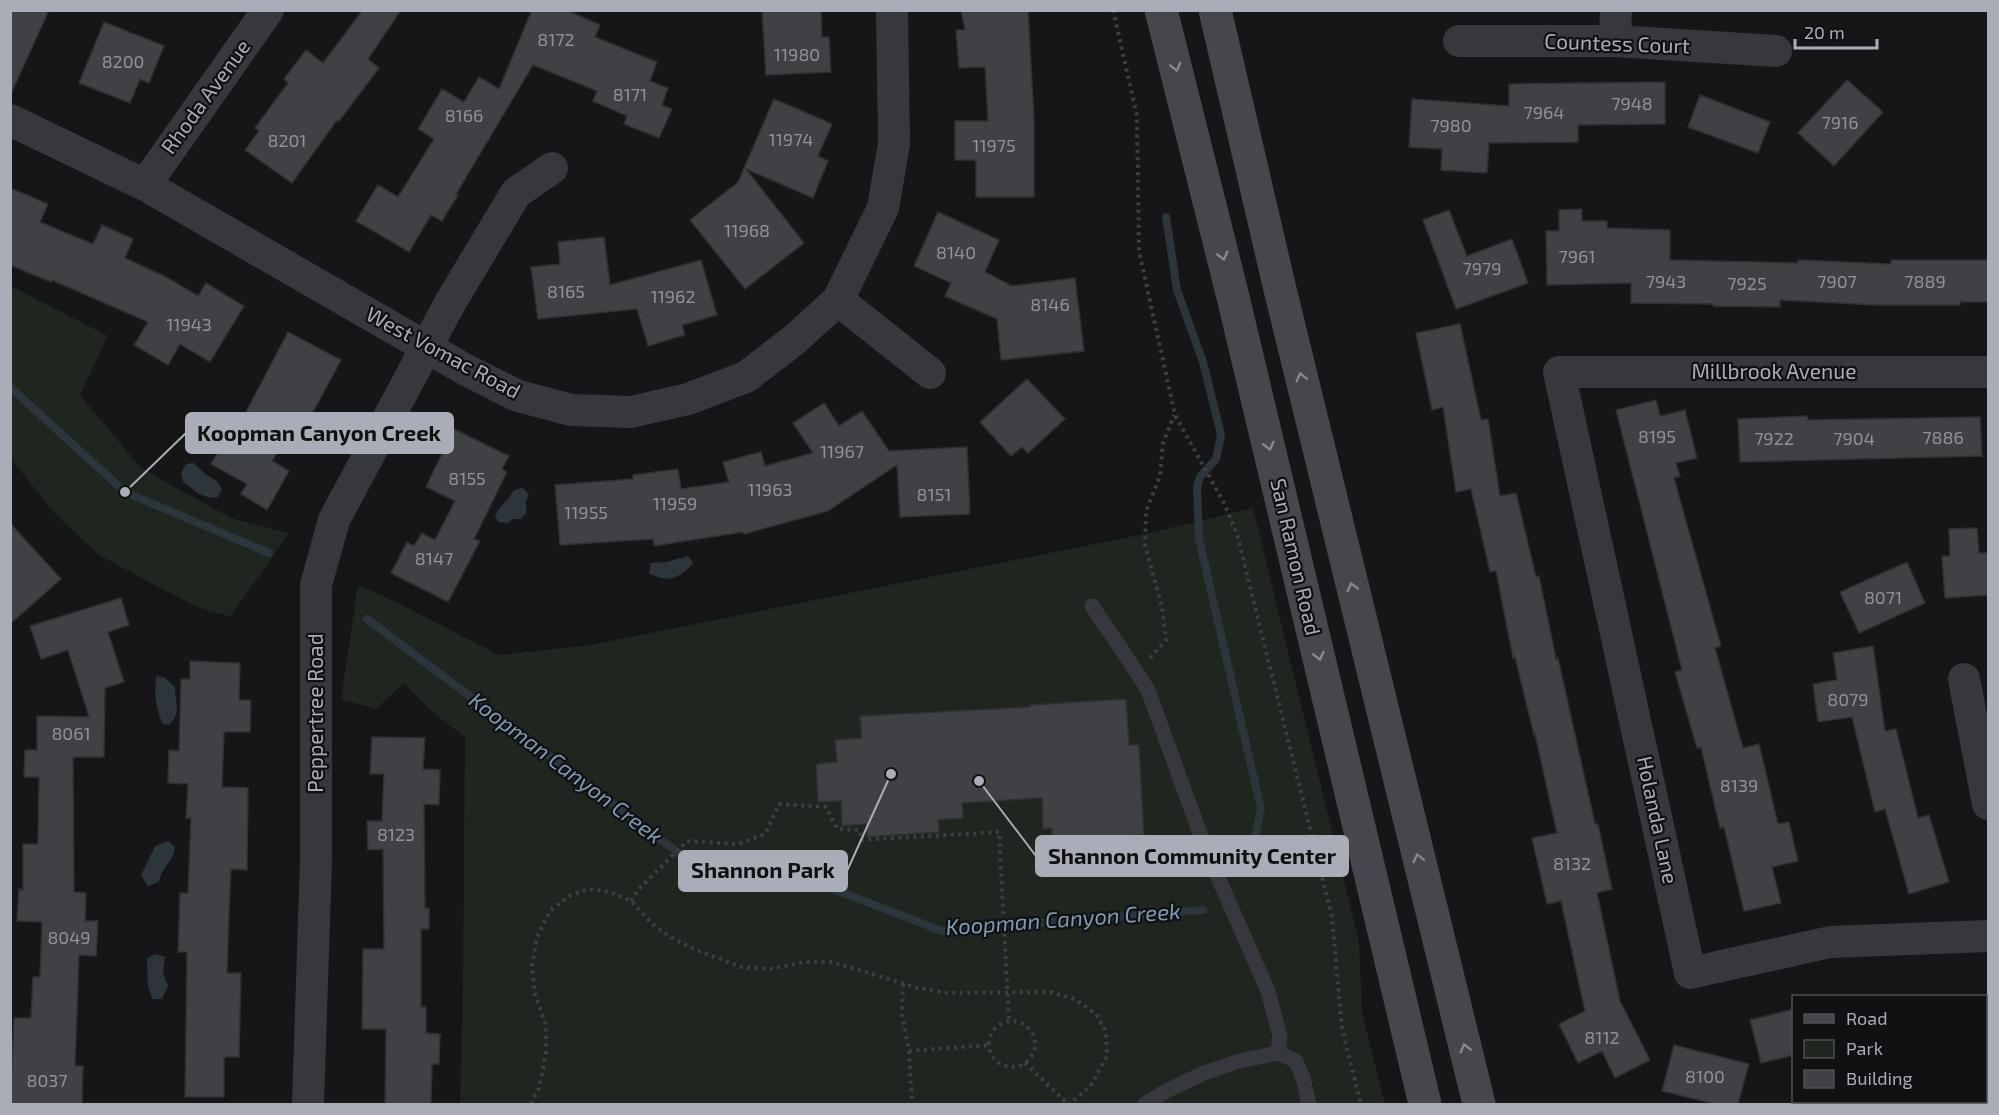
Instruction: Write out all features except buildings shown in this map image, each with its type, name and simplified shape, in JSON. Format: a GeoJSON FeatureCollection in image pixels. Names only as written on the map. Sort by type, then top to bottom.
{"type":"FeatureCollection","features":[{"type":"Feature","properties":{"kind":"main road","name":"San Ramon Road"},"geometry":{"type":"LineString","coordinates":[[1161,10],[1235,305],[1425,1104]]}},
{"type":"Feature","properties":{"kind":"main road"},"geometry":{"type":"LineString","coordinates":[[1215,10],[1286,316],[1479,1104]]}},
{"type":"Feature","properties":{"kind":"street","name":"Rhoda Avenue"},"geometry":{"type":"LineString","coordinates":[[145,184],[268,10]]}},
{"type":"Feature","properties":{"kind":"street","name":"West Vomac Road"},"geometry":{"type":"LineString","coordinates":[[10,120],[145,184],[466,370],[518,396],[571,410],[631,411],[688,399],[747,376],[794,340],[838,300],[883,208],[894,144],[892,10]]}},
{"type":"Feature","properties":{"kind":"street"},"geometry":{"type":"LineString","coordinates":[[1616,10],[1616,41]]}},
{"type":"Feature","properties":{"kind":"street","name":"Countess Court"},"geometry":{"type":"LineString","coordinates":[[1459,41],[1616,41],[1776,51]]}},
{"type":"Feature","properties":{"kind":"street","name":"Peppertree Road"},"geometry":{"type":"LineString","coordinates":[[308,1104],[316,860],[316,585],[334,520],[450,303],[516,193],[552,168]]}},
{"type":"Feature","properties":{"kind":"street"},"geometry":{"type":"LineString","coordinates":[[838,300],[930,373]]}},
{"type":"Feature","properties":{"kind":"street","name":"Millbrook Avenue"},"geometry":{"type":"LineString","coordinates":[[1559,372],[1989,372]]}},
{"type":"Feature","properties":{"kind":"street","name":"Holanda Lane"},"geometry":{"type":"LineString","coordinates":[[1559,372],[1690,973],[1830,942],[1989,936]]}},
{"type":"Feature","properties":{"kind":"street"},"geometry":{"type":"LineString","coordinates":[[1964,680],[1989,804]]}},
{"type":"Feature","properties":{"kind":"lane"},"geometry":{"type":"LineString","coordinates":[[1092,606],[1148,690],[1206,850],[1268,991],[1280,1037],[1278,1053]]}},
{"type":"Feature","properties":{"kind":"lane"},"geometry":{"type":"LineString","coordinates":[[1145,1104],[1204,1073],[1239,1061],[1278,1053],[1296,1061],[1309,1104]]}},
{"type":"Feature","properties":{"kind":"path"},"geometry":{"type":"LineString","coordinates":[[1113,10],[1137,116],[1138,251],[1175,415],[1224,503],[1237,534],[1332,917],[1342,1029],[1361,1104]]}},
{"type":"Feature","properties":{"kind":"path"},"geometry":{"type":"LineString","coordinates":[[1136,670],[1154,655],[1166,640],[1162,607],[1145,545],[1146,511],[1161,476],[1163,443],[1175,415]]}},
{"type":"Feature","properties":{"kind":"path"},"geometry":{"type":"LineString","coordinates":[[631,901],[638,890],[687,841],[738,844],[765,834],[779,804],[826,807],[837,829],[860,830],[861,840],[999,832],[1009,1021]]}},
{"type":"Feature","properties":{"kind":"path"},"geometry":{"type":"LineString","coordinates":[[531,1104],[539,1088],[546,1054],[546,1025],[535,994],[532,966],[537,937],[550,912],[569,896],[589,889],[611,892],[631,901],[651,922],[672,938],[741,967],[770,969],[804,962],[832,962],[903,984],[947,993],[1050,992],[1074,999],[1096,1014],[1106,1031],[1107,1056],[1100,1070],[1090,1087],[1068,1104],[1025,1063]]}},
{"type":"Feature","properties":{"kind":"path"},"geometry":{"type":"LineString","coordinates":[[903,984],[902,1015],[909,1051],[912,1104]]}},
{"type":"Feature","properties":{"kind":"path"},"geometry":{"type":"LineString","coordinates":[[1009,1021],[1025,1025],[1034,1038],[1032,1055],[1025,1063],[1015,1067],[999,1063],[992,1055],[989,1045],[994,1029],[1009,1021]]}},
{"type":"Feature","properties":{"kind":"path"},"geometry":{"type":"LineString","coordinates":[[909,1051],[989,1045]]}},
{"type":"Feature","properties":{"kind":"green space"},"geometry":{"type":"Polygon","coordinates":[[[11,286],[108,336],[80,395],[141,468],[231,518],[289,533],[230,617],[194,606],[99,555],[57,516],[11,459],[11,286]]]}},
{"type":"Feature","properties":{"kind":"green space"},"geometry":{"type":"Polygon","coordinates":[[[1253,508],[1359,942],[1362,1012],[1385,1104],[460,1104],[465,737],[436,715],[404,683],[376,709],[341,699],[358,585],[499,655],[590,645],[1149,533],[1253,508]]]}},
{"type":"Feature","properties":{"kind":"shaded area"},"geometry":{"type":"Polygon","coordinates":[[[194,463],[205,474],[217,481],[222,489],[218,497],[203,496],[183,482],[181,473],[186,464],[194,463]]]}},
{"type":"Feature","properties":{"kind":"shaded area"},"geometry":{"type":"Polygon","coordinates":[[[523,488],[529,495],[526,501],[526,513],[521,519],[513,519],[508,523],[498,522],[495,516],[499,509],[514,490],[523,488]]]}},
{"type":"Feature","properties":{"kind":"shaded area"},"geometry":{"type":"Polygon","coordinates":[[[688,556],[693,563],[678,576],[667,579],[649,573],[651,563],[666,562],[688,556]]]}},
{"type":"Feature","properties":{"kind":"shaded area"},"geometry":{"type":"Polygon","coordinates":[[[157,676],[165,678],[175,687],[177,712],[169,725],[163,724],[157,707],[155,688],[157,676]]]}},
{"type":"Feature","properties":{"kind":"shaded area"},"geometry":{"type":"Polygon","coordinates":[[[168,841],[175,847],[172,857],[162,872],[159,882],[148,886],[141,875],[155,846],[168,841]]]}},
{"type":"Feature","properties":{"kind":"shaded area"},"geometry":{"type":"Polygon","coordinates":[[[156,954],[165,957],[163,973],[168,986],[162,999],[153,999],[148,987],[147,958],[156,954]]]}},
{"type":"Feature","properties":{"kind":"waterway","name":"Koopman Canyon Creek"},"geometry":{"type":"LineString","coordinates":[[1166,217],[1177,290],[1203,362],[1221,435],[1216,459],[1200,477],[1197,488],[1199,539],[1261,809],[1247,872]]}},
{"type":"Feature","properties":{"kind":"waterway","name":"Koopman Canyon Creek"},"geometry":{"type":"LineString","coordinates":[[10,387],[125,492],[269,553]]}},
{"type":"Feature","properties":{"kind":"waterway","name":"Koopman Canyon Creek"},"geometry":{"type":"LineString","coordinates":[[367,619],[692,863],[752,879],[815,882],[942,931],[1203,910]]}},
{"type":"Feature","properties":{"kind":"place","name":"Koopman Canyon Creek"},"geometry":{"type":"Point","coordinates":[125,492]}},
{"type":"Feature","properties":{"kind":"place","name":"Shannon Park"},"geometry":{"type":"Point","coordinates":[891,774]}},
{"type":"Feature","properties":{"kind":"place","name":"Shannon Community Center"},"geometry":{"type":"Point","coordinates":[979,781]}}]}
